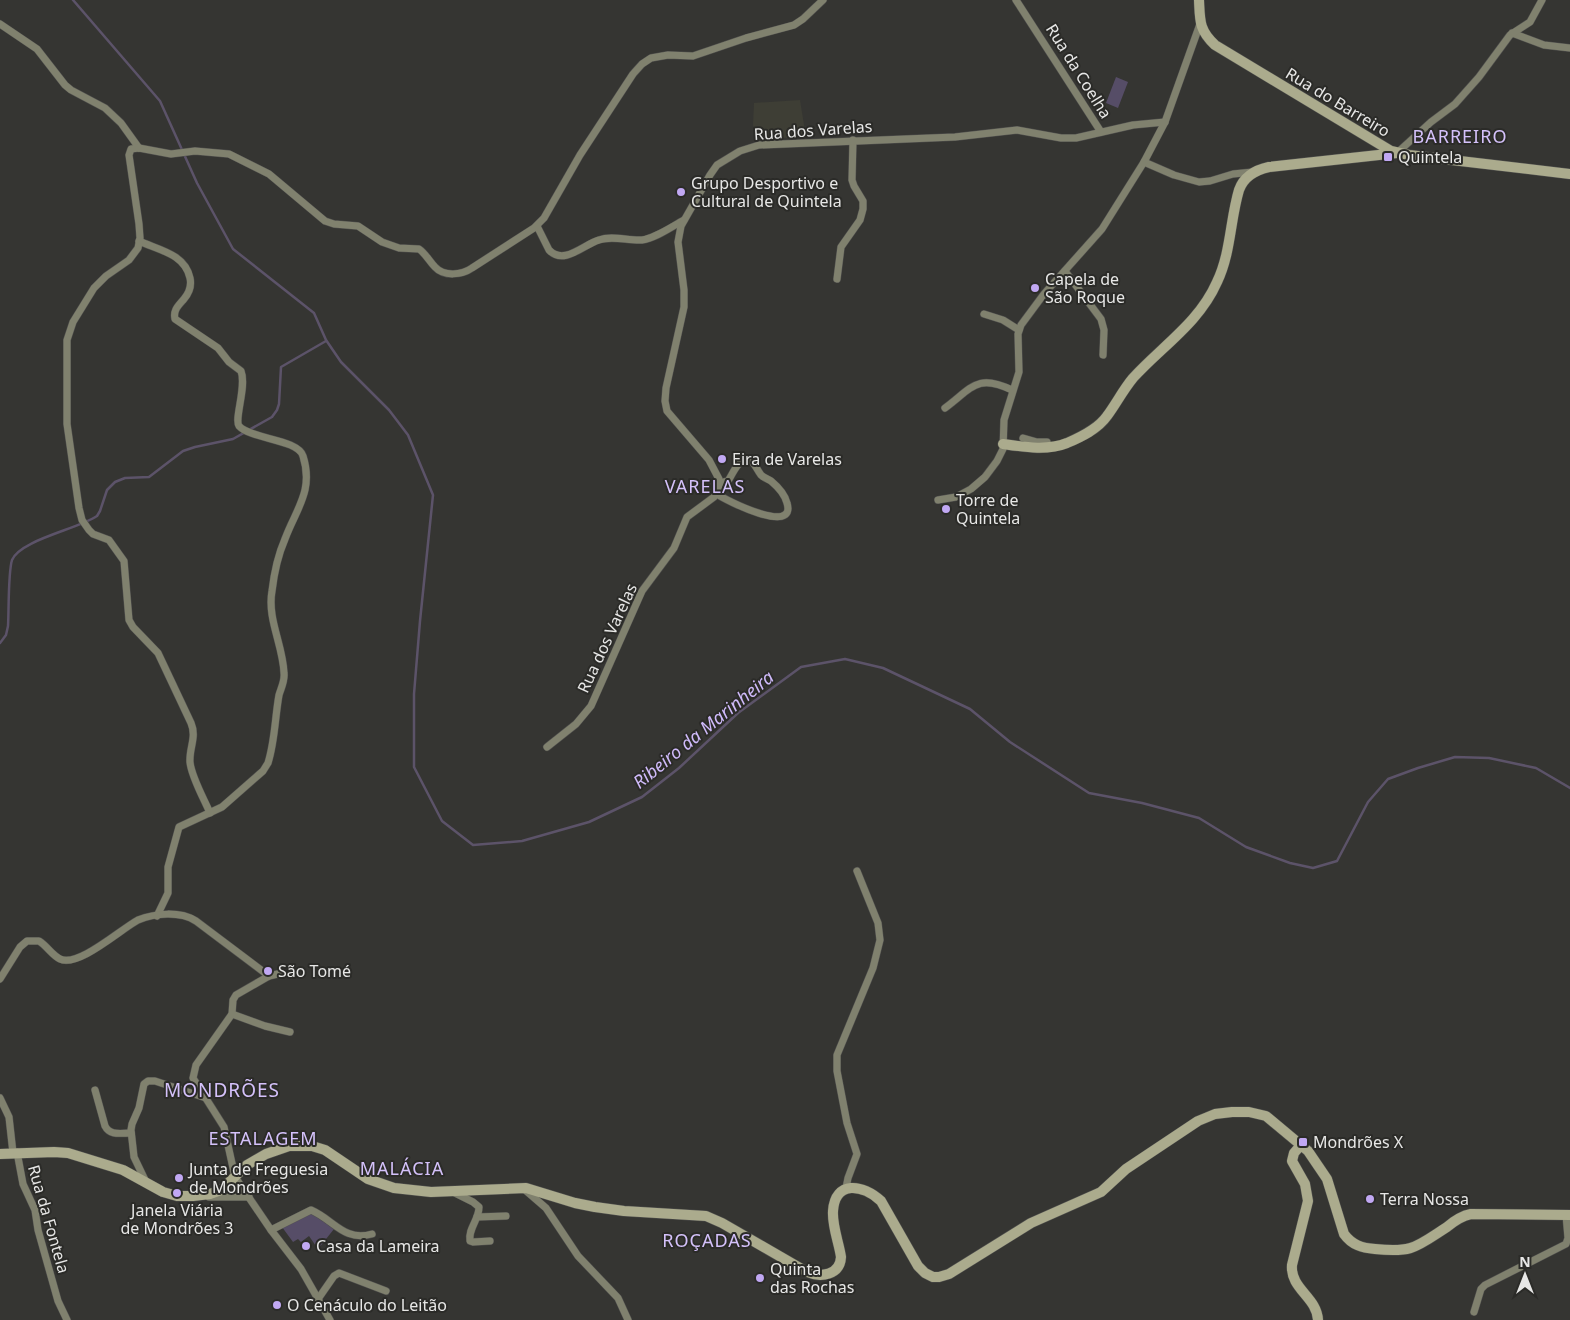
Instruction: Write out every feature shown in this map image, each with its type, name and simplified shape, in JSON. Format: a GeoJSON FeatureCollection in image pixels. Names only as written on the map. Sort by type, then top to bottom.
{"type":"FeatureCollection","features":[{"type":"Feature","properties":{"kind":"main road"},"geometry":{"type":"LineString","coordinates":[[1199,0],[1200,24]]}},
{"type":"Feature","properties":{"kind":"main road","name":"Rua do Barreiro"},"geometry":{"type":"LineString","coordinates":[[1200,24],[1208,39],[1222,51],[1382,146],[1397,153],[1570,174]]}},
{"type":"Feature","properties":{"kind":"main road"},"geometry":{"type":"LineString","coordinates":[[1003,444],[1048,448],[1065,444],[1083,435],[1103,421],[1133,379],[1189,324],[1207,301],[1225,261],[1239,190],[1246,178],[1255,172],[1273,167],[1397,153]]}},
{"type":"Feature","properties":{"kind":"main road"},"geometry":{"type":"LineString","coordinates":[[0,1154],[15,1152],[68,1153],[123,1170],[168,1194],[193,1196],[206,1195],[218,1191],[228,1185],[247,1165],[263,1155],[286,1146],[305,1145],[325,1150],[360,1174],[385,1186],[414,1191],[523,1188],[595,1207],[709,1217],[807,1272],[818,1275],[833,1272],[840,1264],[841,1257],[833,1210],[838,1195],[846,1188],[858,1188],[879,1200],[918,1266],[928,1274],[940,1277],[952,1272],[1031,1223],[1102,1192],[1129,1166],[1192,1125],[1209,1117],[1232,1112],[1259,1113],[1272,1120],[1313,1157],[1325,1176],[1344,1234],[1350,1241],[1362,1247],[1395,1251],[1411,1249],[1422,1244],[1460,1218],[1471,1214],[1568,1215]]}},
{"type":"Feature","properties":{"kind":"main road"},"geometry":{"type":"LineString","coordinates":[[1301,1145],[1294,1152],[1292,1161],[1304,1184],[1308,1201],[1292,1271],[1297,1285],[1315,1307],[1318,1320]]}},
{"type":"Feature","properties":{"kind":"street"},"geometry":{"type":"LineString","coordinates":[[210,813],[191,767],[190,758],[194,735],[191,723],[158,653],[130,622],[124,561],[109,540],[92,533],[84,522],[79,508],[67,424],[68,337],[73,322],[94,288],[106,276],[134,256],[139,241],[139,224],[129,153],[132,148],[173,154],[188,152],[231,154],[271,176],[322,219],[334,224],[360,227],[378,241],[397,247],[418,249],[436,269],[458,274],[469,270],[537,226],[548,213],[582,152],[635,71],[642,64],[651,58],[693,56],[746,38],[781,29],[800,21],[824,0]]}},
{"type":"Feature","properties":{"kind":"street","name":"Rua da Coelha"},"geometry":{"type":"LineString","coordinates":[[1016,0],[1102,132]]}},
{"type":"Feature","properties":{"kind":"street"},"geometry":{"type":"LineString","coordinates":[[1397,153],[1431,122],[1455,104],[1479,77],[1512,33],[1530,22],[1542,0]]}},
{"type":"Feature","properties":{"kind":"street"},"geometry":{"type":"LineString","coordinates":[[0,24],[37,49],[71,90],[105,108],[121,123],[139,148]]}},
{"type":"Feature","properties":{"kind":"street"},"geometry":{"type":"LineString","coordinates":[[938,500],[956,497],[977,484],[991,470],[1003,450],[1004,420],[1019,367],[1019,330],[1032,308],[1105,225],[1144,162],[1165,122],[1200,24]]}},
{"type":"Feature","properties":{"kind":"street"},"geometry":{"type":"LineString","coordinates":[[1512,33],[1544,45],[1570,48]]}},
{"type":"Feature","properties":{"kind":"street","name":"Rua dos Varelas"},"geometry":{"type":"LineString","coordinates":[[720,483],[716,471],[709,460],[670,415],[665,401],[666,388],[684,307],[684,290],[678,242],[680,231],[684,220],[713,170],[722,161],[740,151],[760,145],[955,137],[1016,130],[1068,138],[1083,137],[1133,125],[1165,122]]}},
{"type":"Feature","properties":{"kind":"street"},"geometry":{"type":"LineString","coordinates":[[837,280],[841,247],[860,220],[863,209],[863,201],[852,180],[853,140]]}},
{"type":"Feature","properties":{"kind":"street"},"geometry":{"type":"LineString","coordinates":[[1144,162],[1174,175],[1199,182],[1210,181],[1233,174],[1255,172]]}},
{"type":"Feature","properties":{"kind":"street"},"geometry":{"type":"LineString","coordinates":[[537,226],[549,250],[560,255],[577,252],[599,239],[646,239],[684,220]]}},
{"type":"Feature","properties":{"kind":"street"},"geometry":{"type":"LineString","coordinates":[[139,241],[177,257],[186,265],[190,279],[190,289],[176,308],[175,318],[179,323],[218,348],[230,363],[242,372],[243,393],[237,421],[240,427],[292,446],[301,452],[304,457],[306,488],[284,541],[272,590],[271,608],[284,676],[269,760],[262,771],[228,803],[183,824],[177,829],[168,866],[168,893],[157,916]]}},
{"type":"Feature","properties":{"kind":"street"},"geometry":{"type":"LineString","coordinates":[[1065,271],[1101,319],[1104,330],[1103,355]]}},
{"type":"Feature","properties":{"kind":"street"},"geometry":{"type":"LineString","coordinates":[[984,314],[1003,320],[1019,330]]}},
{"type":"Feature","properties":{"kind":"street"},"geometry":{"type":"LineString","coordinates":[[945,408],[972,388],[986,381],[1012,390]]}},
{"type":"Feature","properties":{"kind":"street"},"geometry":{"type":"LineString","coordinates":[[1024,438],[1044,443],[1072,440],[1083,435]]}},
{"type":"Feature","properties":{"kind":"street"},"geometry":{"type":"LineString","coordinates":[[750,459],[761,475],[780,490],[787,500],[788,509],[785,514],[779,516],[764,515],[717,494],[720,483],[728,481],[738,465],[750,459]]}},
{"type":"Feature","properties":{"kind":"street","name":"Rua dos Varelas"},"geometry":{"type":"LineString","coordinates":[[547,747],[570,730],[587,712],[599,691],[642,591],[674,548],[687,517],[717,494]]}},
{"type":"Feature","properties":{"kind":"street"},"geometry":{"type":"LineString","coordinates":[[846,1188],[857,1154],[847,1122],[837,1070],[837,1054],[873,968],[879,948],[880,936],[876,920],[857,871]]}},
{"type":"Feature","properties":{"kind":"street"},"geometry":{"type":"LineString","coordinates":[[0,979],[20,947],[27,941],[39,941],[58,958],[65,961],[72,960],[82,956],[138,920],[179,914],[193,919],[269,976]]}},
{"type":"Feature","properties":{"kind":"street"},"geometry":{"type":"LineString","coordinates":[[282,973],[269,976],[236,995],[233,1000],[232,1014],[194,1070],[194,1081],[225,1130],[236,1177],[271,1230],[301,1270],[330,1320]]}},
{"type":"Feature","properties":{"kind":"street"},"geometry":{"type":"LineString","coordinates":[[232,1014],[265,1026],[290,1032]]}},
{"type":"Feature","properties":{"kind":"street"},"geometry":{"type":"LineString","coordinates":[[147,1184],[134,1157],[131,1132],[132,1124],[139,1108],[142,1088],[146,1082],[155,1081],[206,1098]]}},
{"type":"Feature","properties":{"kind":"street"},"geometry":{"type":"LineString","coordinates":[[95,1090],[106,1129],[114,1133],[131,1132]]}},
{"type":"Feature","properties":{"kind":"street","name":"Rua da Fontela"},"geometry":{"type":"LineString","coordinates":[[0,1098],[9,1117],[23,1184],[35,1210],[38,1230],[58,1301],[66,1320]]}},
{"type":"Feature","properties":{"kind":"street"},"geometry":{"type":"LineString","coordinates":[[523,1188],[546,1208],[578,1256],[618,1298],[628,1320]]}},
{"type":"Feature","properties":{"kind":"street"},"geometry":{"type":"LineString","coordinates":[[450,1191],[478,1205],[494,1216]]}},
{"type":"Feature","properties":{"kind":"street"},"geometry":{"type":"LineString","coordinates":[[193,1196],[249,1197]]}},
{"type":"Feature","properties":{"kind":"street"},"geometry":{"type":"LineString","coordinates":[[478,1205],[477,1217],[470,1231],[470,1241],[490,1242]]}},
{"type":"Feature","properties":{"kind":"street"},"geometry":{"type":"LineString","coordinates":[[271,1230],[311,1210],[347,1233],[360,1237],[372,1234]]}},
{"type":"Feature","properties":{"kind":"street"},"geometry":{"type":"LineString","coordinates":[[1474,1312],[1483,1286],[1566,1244],[1568,1238],[1568,1215]]}},
{"type":"Feature","properties":{"kind":"street"},"geometry":{"type":"LineString","coordinates":[[477,1217],[506,1216]]}},
{"type":"Feature","properties":{"kind":"street"},"geometry":{"type":"LineString","coordinates":[[318,1299],[338,1273],[386,1291]]}},
{"type":"Feature","properties":{"kind":"shaded area"},"geometry":{"type":"Polygon","coordinates":[[[1116,77],[1128,82],[1118,108],[1106,103],[1116,77]]]}},
{"type":"Feature","properties":{"kind":"shaded area"},"geometry":{"type":"Polygon","coordinates":[[[800,100],[806,137],[756,139],[753,125],[754,103],[800,100]]]}},
{"type":"Feature","properties":{"kind":"shaded area"},"geometry":{"type":"Polygon","coordinates":[[[310,1212],[334,1229],[318,1249],[309,1236],[301,1242],[298,1239],[293,1242],[282,1227],[310,1212]]]}},
{"type":"Feature","properties":{"kind":"waterway","name":"Ribeiro da Marinheira"},"geometry":{"type":"LineString","coordinates":[[73,0],[160,101],[197,183],[233,249],[314,313],[326,340],[341,362],[389,410],[408,435],[433,495],[414,694],[414,767],[442,821],[473,845],[522,841],[589,822],[642,797],[679,768],[738,713],[801,667],[845,659],[883,668],[970,709],[1010,742],[1089,793],[1142,803],[1199,818],[1246,847],[1290,863],[1313,868],[1337,861],[1368,802],[1388,779],[1418,768],[1455,757],[1489,758],[1536,768],[1570,788]]}},
{"type":"Feature","properties":{"kind":"waterway"},"geometry":{"type":"LineString","coordinates":[[0,643],[6,635],[8,626],[9,582],[12,560],[17,553],[37,541],[77,526],[97,516],[107,490],[115,482],[125,478],[149,477],[183,451],[233,439],[272,417],[279,404],[281,367],[326,341]]}},
{"type":"Feature","properties":{"kind":"place","name":"Quintela"},"geometry":{"type":"Point","coordinates":[1388,157]}},
{"type":"Feature","properties":{"kind":"place","name":"Grupo Desportivo e Cultural de Quintela"},"geometry":{"type":"Point","coordinates":[681,192]}},
{"type":"Feature","properties":{"kind":"place","name":"Capela de São Roque"},"geometry":{"type":"Point","coordinates":[1035,288]}},
{"type":"Feature","properties":{"kind":"place","name":"Eira de Varelas"},"geometry":{"type":"Point","coordinates":[722,459]}},
{"type":"Feature","properties":{"kind":"place","name":"Torre de Quintela"},"geometry":{"type":"Point","coordinates":[946,509]}},
{"type":"Feature","properties":{"kind":"place","name":"São Tomé"},"geometry":{"type":"Point","coordinates":[268,971]}},
{"type":"Feature","properties":{"kind":"place","name":"Mondrões X"},"geometry":{"type":"Point","coordinates":[1303,1142]}},
{"type":"Feature","properties":{"kind":"place","name":"Junta de Freguesia de Mondrões"},"geometry":{"type":"Point","coordinates":[179,1178]}},
{"type":"Feature","properties":{"kind":"place","name":"Janela Viária de Mondrões 3"},"geometry":{"type":"Point","coordinates":[177,1193]}},
{"type":"Feature","properties":{"kind":"place","name":"Terra Nossa"},"geometry":{"type":"Point","coordinates":[1370,1199]}},
{"type":"Feature","properties":{"kind":"place","name":"Casa da Lameira"},"geometry":{"type":"Point","coordinates":[306,1246]}},
{"type":"Feature","properties":{"kind":"place","name":"Quinta das Rochas"},"geometry":{"type":"Point","coordinates":[760,1278]}},
{"type":"Feature","properties":{"kind":"place","name":"O Cenáculo do Leitão"},"geometry":{"type":"Point","coordinates":[277,1305]}},
{"type":"Feature","properties":{"kind":"district","name":"BARREIRO"},"geometry":{"type":"Point","coordinates":[1460,136]}},
{"type":"Feature","properties":{"kind":"district","name":"VARELAS"},"geometry":{"type":"Point","coordinates":[705,486]}},
{"type":"Feature","properties":{"kind":"district","name":"MONDRÕES"},"geometry":{"type":"Point","coordinates":[222,1090]}},
{"type":"Feature","properties":{"kind":"district","name":"ESTALAGEM"},"geometry":{"type":"Point","coordinates":[263,1138]}},
{"type":"Feature","properties":{"kind":"district","name":"MALÁCIA"},"geometry":{"type":"Point","coordinates":[402,1168]}},
{"type":"Feature","properties":{"kind":"district","name":"ROÇADAS"},"geometry":{"type":"Point","coordinates":[707,1240]}}]}
